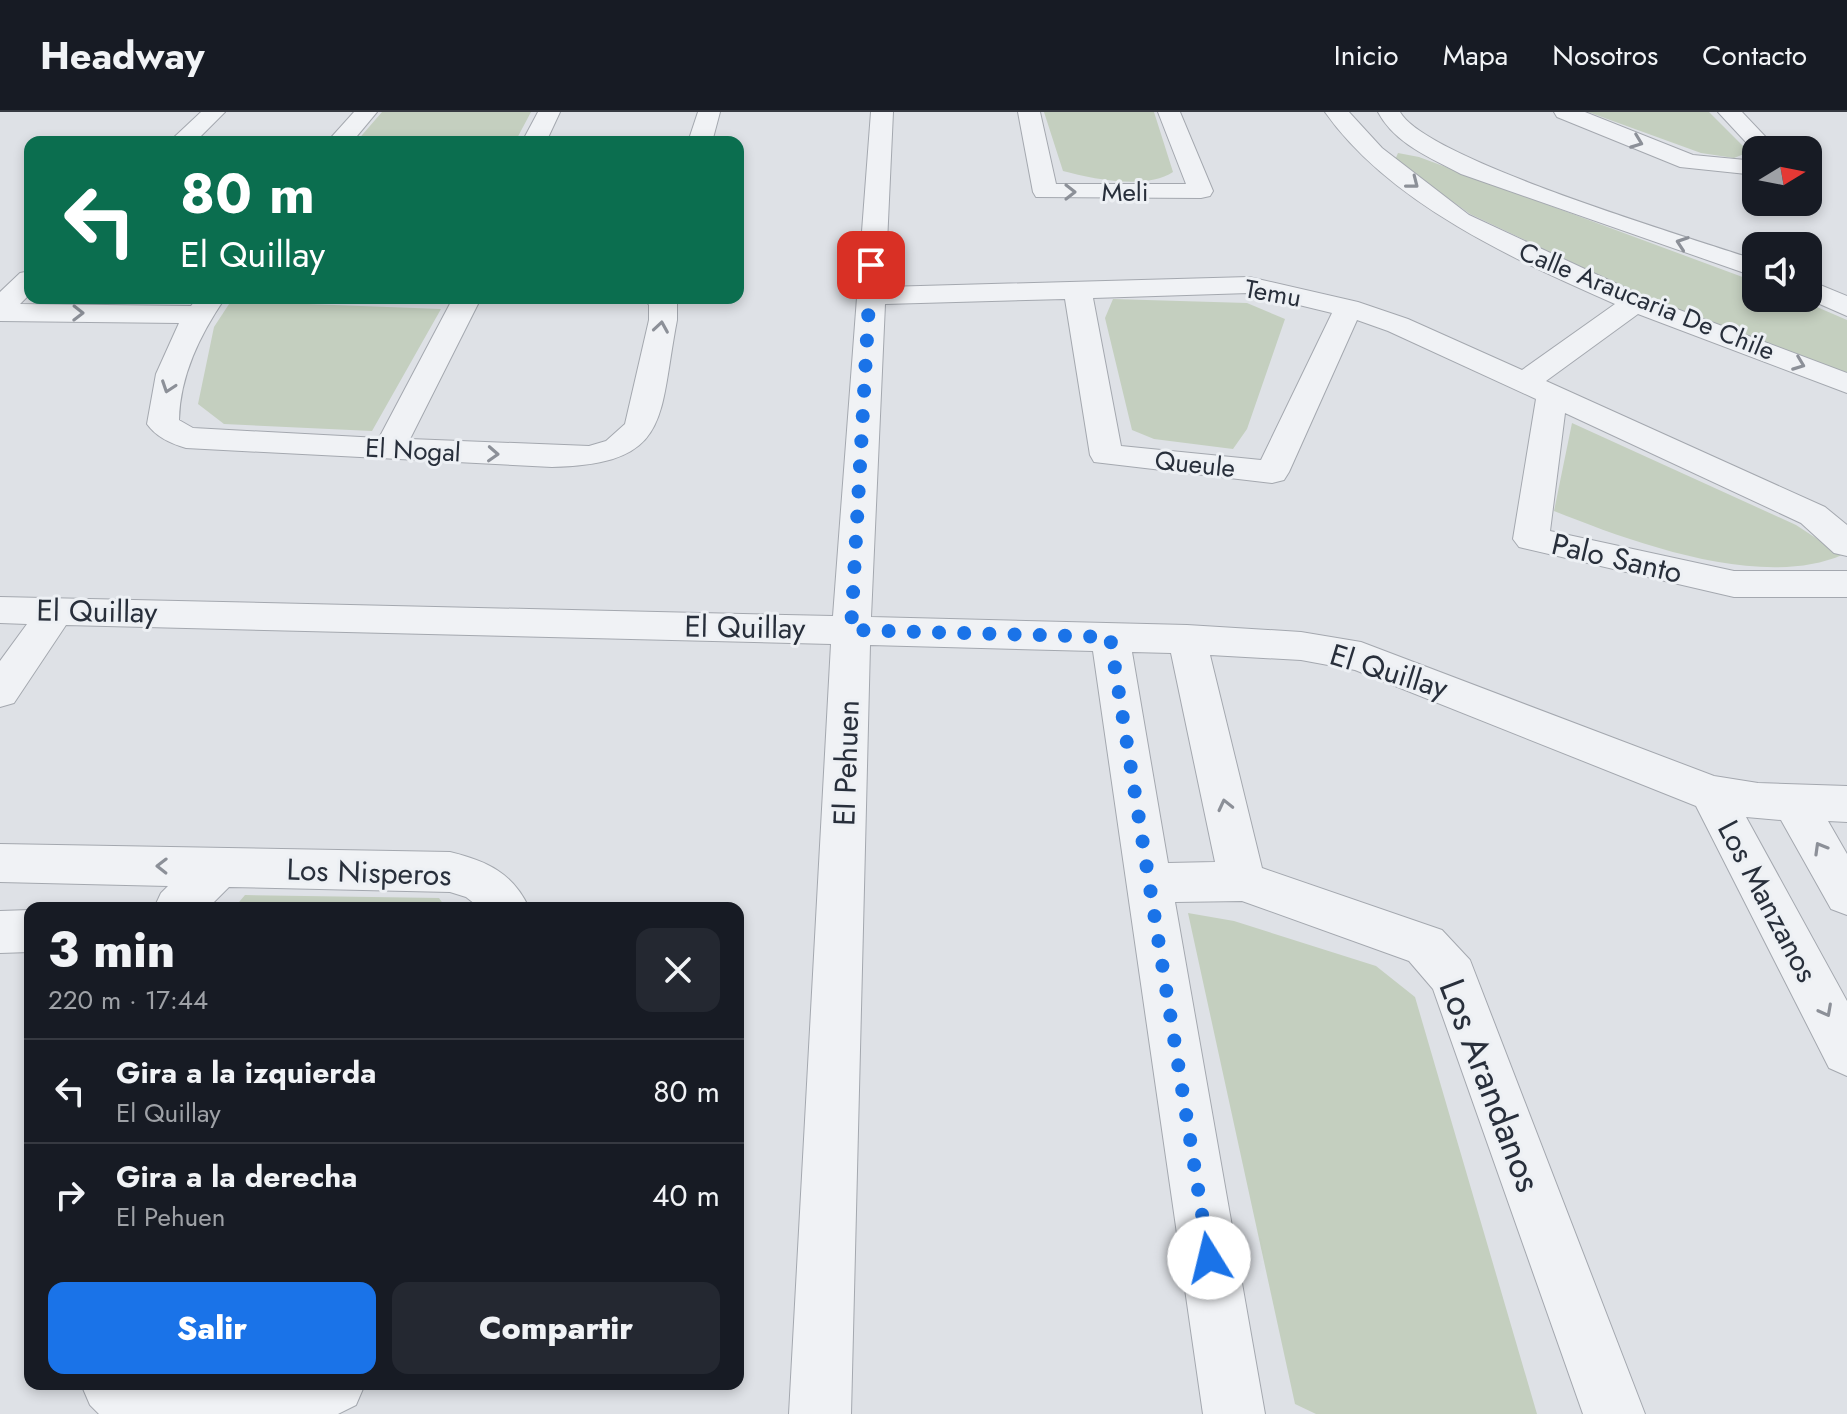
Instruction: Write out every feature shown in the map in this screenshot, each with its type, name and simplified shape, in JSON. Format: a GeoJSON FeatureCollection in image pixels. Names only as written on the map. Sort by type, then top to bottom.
{"type":"FeatureCollection","features":[{"type":"Feature","properties":{"kind":"street"},"geometry":{"type":"LineString","coordinates":[[188,136],[214,112]]}},
{"type":"Feature","properties":{"kind":"street"},"geometry":{"type":"LineString","coordinates":[[344,136],[366,112]]}},
{"type":"Feature","properties":{"kind":"street"},"geometry":{"type":"LineString","coordinates":[[537,136],[549,112]]}},
{"type":"Feature","properties":{"kind":"street"},"geometry":{"type":"LineString","coordinates":[[702,136],[709,112]]}},
{"type":"Feature","properties":{"kind":"street","name":"El Pehuen"},"geometry":{"type":"LineString","coordinates":[[820,1414],[851,630],[882,112]]}},
{"type":"Feature","properties":{"kind":"street","name":"Meli"},"geometry":{"type":"LineString","coordinates":[[1029,112],[1045,192],[1201,191],[1169,112]]}},
{"type":"Feature","properties":{"kind":"street","name":"Calle Araucaria De Chile"},"geometry":{"type":"LineString","coordinates":[[1336,112],[1374,153],[1460,220],[1635,303],[1847,384]]}},
{"type":"Feature","properties":{"kind":"street","name":"Calle Araucaria De Chile"},"geometry":{"type":"LineString","coordinates":[[1389,112],[1395,123],[1425,146],[1470,169],[1742,264]]}},
{"type":"Feature","properties":{"kind":"street"},"geometry":{"type":"LineString","coordinates":[[1565,112],[1689,162],[1742,167]]}},
{"type":"Feature","properties":{"kind":"street"},"geometry":{"type":"LineString","coordinates":[[1729,112],[1752,136]]}},
{"type":"Feature","properties":{"kind":"street","name":"Calle Araucaria De Chile"},"geometry":{"type":"LineString","coordinates":[[1374,153],[1395,143],[1425,146]]}},
{"type":"Feature","properties":{"kind":"street"},"geometry":{"type":"LineString","coordinates":[[1822,280],[1834,274]]}},
{"type":"Feature","properties":{"kind":"street","name":"Temu"},"geometry":{"type":"LineString","coordinates":[[869,296],[1249,285],[1348,308],[1398,325],[1538,389]]}},
{"type":"Feature","properties":{"kind":"street"},"geometry":{"type":"LineString","coordinates":[[0,310],[24,287]]}},
{"type":"Feature","properties":{"kind":"street","name":"Queule"},"geometry":{"type":"LineString","coordinates":[[1078,290],[1106,455],[1272,472],[1348,308]]}},
{"type":"Feature","properties":{"kind":"street"},"geometry":{"type":"LineString","coordinates":[[1822,294],[1847,307]]}},
{"type":"Feature","properties":{"kind":"street"},"geometry":{"type":"LineString","coordinates":[[1635,303],[1538,389],[1813,515],[1847,544]]}},
{"type":"Feature","properties":{"kind":"street"},"geometry":{"type":"LineString","coordinates":[[389,449],[464,304]]}},
{"type":"Feature","properties":{"kind":"street","name":"El Nogal"},"geometry":{"type":"LineString","coordinates":[[0,310],[204,306],[163,404],[163,424],[186,438],[565,457],[590,456],[618,448],[640,428],[663,320],[663,304]]}},
{"type":"Feature","properties":{"kind":"street","name":"Palo Santo"},"geometry":{"type":"LineString","coordinates":[[1538,389],[1531,539],[1734,584],[1847,584]]}},
{"type":"Feature","properties":{"kind":"street","name":"El Quillay"},"geometry":{"type":"LineString","coordinates":[[0,610],[1187,639],[1301,646],[1361,657],[1711,793],[1758,801],[1847,804]]}},
{"type":"Feature","properties":{"kind":"street"},"geometry":{"type":"LineString","coordinates":[[0,692],[57,610]]}},
{"type":"Feature","properties":{"kind":"street"},"geometry":{"type":"LineString","coordinates":[[1110,637],[1234,1414]]}},
{"type":"Feature","properties":{"kind":"street"},"geometry":{"type":"LineString","coordinates":[[1187,639],[1242,881]]}},
{"type":"Feature","properties":{"kind":"street","name":"Los Manzanos"},"geometry":{"type":"LineString","coordinates":[[1711,793],[1847,1051]]}},
{"type":"Feature","properties":{"kind":"street"},"geometry":{"type":"LineString","coordinates":[[1793,802],[1847,895]]}},
{"type":"Feature","properties":{"kind":"street","name":"Los Nisperos"},"geometry":{"type":"LineString","coordinates":[[0,863],[450,872],[482,881],[502,902]]}},
{"type":"Feature","properties":{"kind":"street"},"geometry":{"type":"LineString","coordinates":[[183,902],[219,867]]}},
{"type":"Feature","properties":{"kind":"street","name":"Los Arandanos"},"geometry":{"type":"LineString","coordinates":[[1151,883],[1242,881],[1425,945],[1453,976],[1614,1414]]}},
{"type":"Feature","properties":{"kind":"street"},"geometry":{"type":"LineString","coordinates":[[0,932],[24,931]]}},
{"type":"Feature","properties":{"kind":"street"},"geometry":{"type":"LineString","coordinates":[[115,1390],[136,1400],[159,1404],[307,1390]]}},
{"type":"Feature","properties":{"kind":"green space"},"geometry":{"type":"Polygon","coordinates":[[[382,112],[531,112],[518,136],[361,136],[382,112]]]}},
{"type":"Feature","properties":{"kind":"green space"},"geometry":{"type":"Polygon","coordinates":[[[1044,112],[1154,112],[1173,172],[1149,181],[1134,182],[1104,180],[1063,171],[1044,112]]]}},
{"type":"Feature","properties":{"kind":"green space"},"geometry":{"type":"Polygon","coordinates":[[[1588,112],[1709,112],[1742,145],[1742,155],[1734,158],[1701,153],[1588,112]]]}},
{"type":"Feature","properties":{"kind":"green space"},"geometry":{"type":"Polygon","coordinates":[[[1398,153],[1419,157],[1742,277],[1742,312],[1822,312],[1822,309],[1847,320],[1847,379],[1647,298],[1470,214],[1395,160],[1398,153]]]}},
{"type":"Feature","properties":{"kind":"green space"},"geometry":{"type":"Polygon","coordinates":[[[1113,299],[1247,303],[1285,319],[1247,429],[1233,449],[1154,439],[1132,430],[1105,318],[1113,299]]]}},
{"type":"Feature","properties":{"kind":"green space"},"geometry":{"type":"Polygon","coordinates":[[[229,304],[441,309],[372,431],[224,424],[198,404],[214,327],[229,304]]]}},
{"type":"Feature","properties":{"kind":"green space"},"geometry":{"type":"Polygon","coordinates":[[[1572,423],[1796,525],[1842,555],[1810,564],[1774,567],[1736,565],[1658,548],[1554,511],[1572,423]]]}},
{"type":"Feature","properties":{"kind":"green space"},"geometry":{"type":"Polygon","coordinates":[[[245,895],[439,898],[442,902],[239,902],[245,895]]]}},
{"type":"Feature","properties":{"kind":"green space"},"geometry":{"type":"Polygon","coordinates":[[[1188,913],[1234,921],[1376,966],[1415,997],[1537,1414],[1316,1414],[1295,1404],[1188,913]]]}},
{"type":"Feature","properties":{"kind":"route"},"geometry":{"type":"LineString","coordinates":[[871,265],[851,630],[1110,637],[1209,1258]]}}]}
